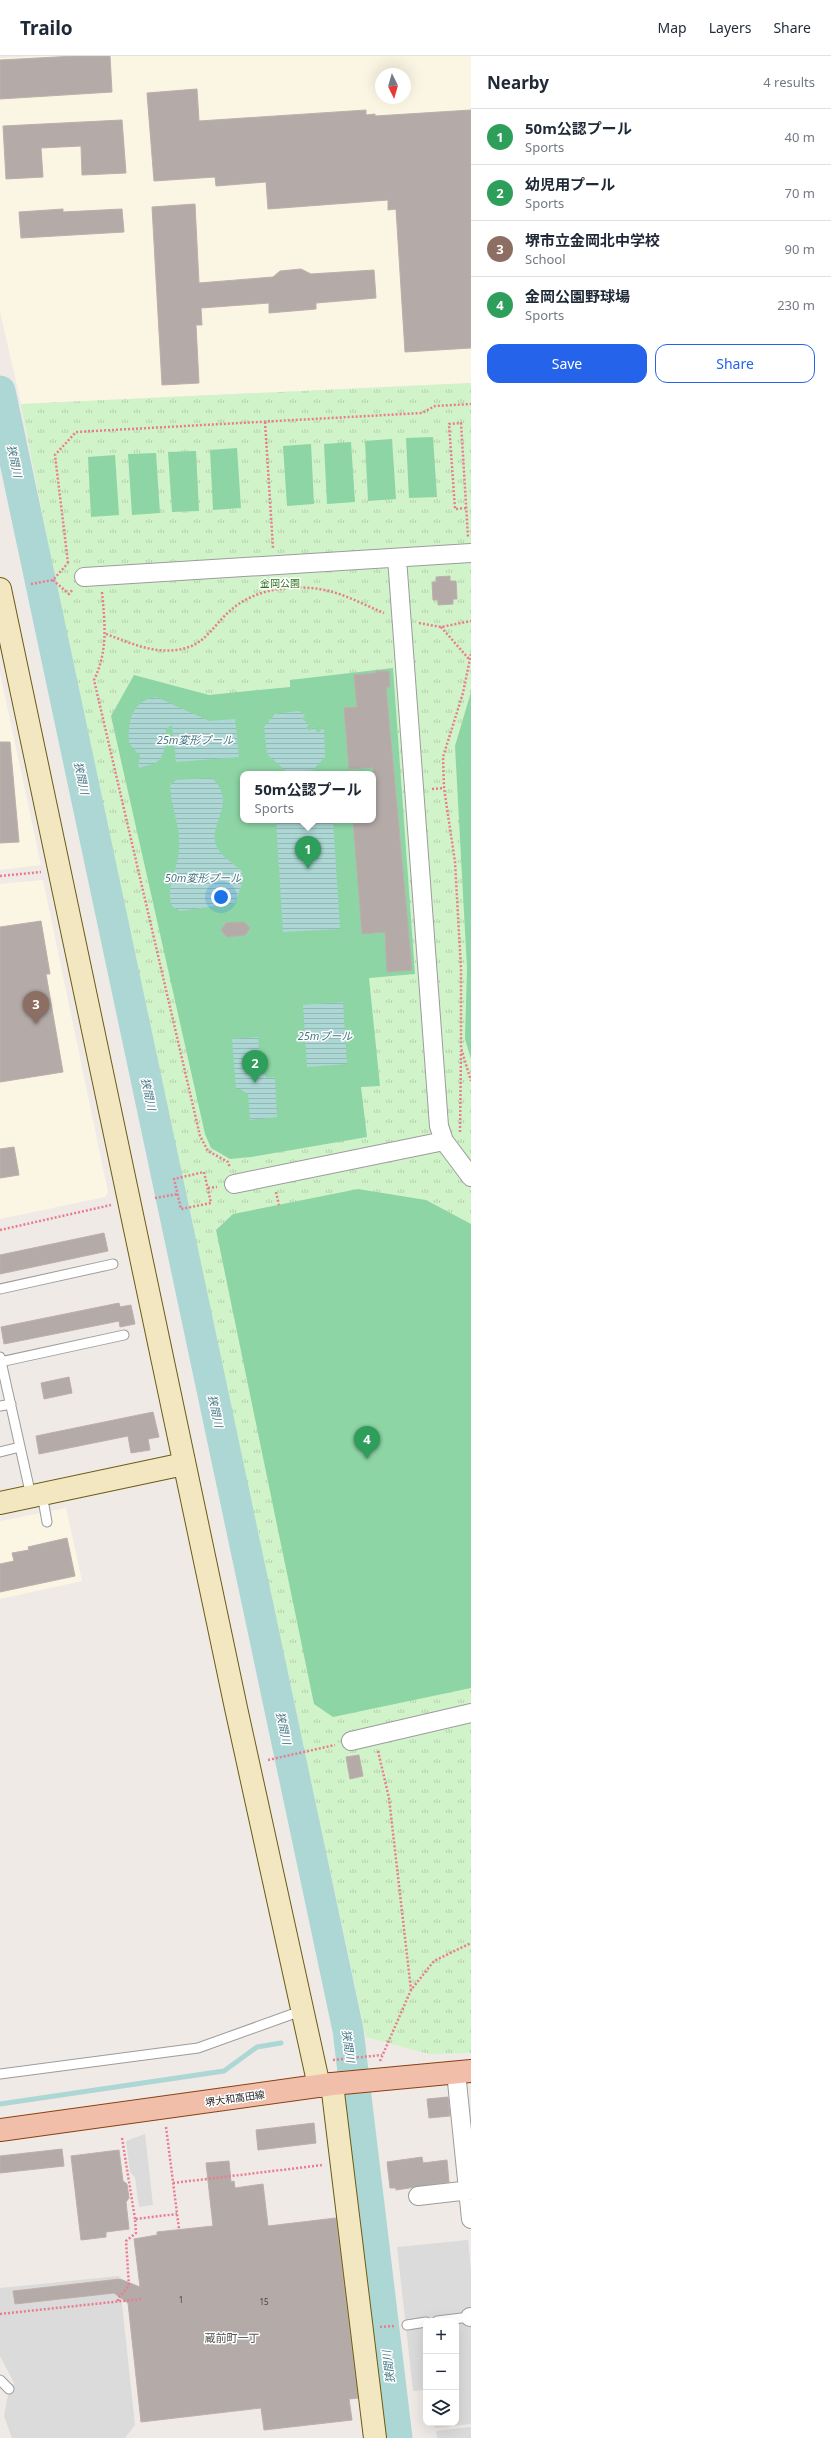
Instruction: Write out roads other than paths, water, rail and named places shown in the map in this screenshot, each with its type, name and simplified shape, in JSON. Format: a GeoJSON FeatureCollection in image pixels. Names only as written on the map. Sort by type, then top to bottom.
{"type":"FeatureCollection","features":[{"type":"Feature","properties":{"kind":"main road","name":"堺大和高田線"},"geometry":{"type":"LineString","coordinates":[[0,2130],[332,2084],[372,2073],[464,2072]]}},
{"type":"Feature","properties":{"kind":"street"},"geometry":{"type":"LineString","coordinates":[[92,576],[470,553]]}},
{"type":"Feature","properties":{"kind":"street"},"geometry":{"type":"LineString","coordinates":[[397,558],[439,1126],[451,1140],[471,1177]]}},
{"type":"Feature","properties":{"kind":"street"},"geometry":{"type":"LineString","coordinates":[[0,589],[301,2011],[332,2084],[375,2438]]}},
{"type":"Feature","properties":{"kind":"street"},"geometry":{"type":"LineString","coordinates":[[234,1184],[451,1140]]}},
{"type":"Feature","properties":{"kind":"street"},"geometry":{"type":"LineString","coordinates":[[0,1503],[184,1464]]}},
{"type":"Feature","properties":{"kind":"street"},"geometry":{"type":"LineString","coordinates":[[351,1741],[471,1713]]}},
{"type":"Feature","properties":{"kind":"street"},"geometry":{"type":"LineString","coordinates":[[464,2072],[471,2219]]}},
{"type":"Feature","properties":{"kind":"street"},"geometry":{"type":"LineString","coordinates":[[418,2196],[469,2190]]}},
{"type":"Feature","properties":{"kind":"lane"},"geometry":{"type":"LineString","coordinates":[[0,1289],[113,1264]]}},
{"type":"Feature","properties":{"kind":"lane"},"geometry":{"type":"LineString","coordinates":[[47,1522],[36,1495],[20,1447],[0,1360],[124,1335]]}},
{"type":"Feature","properties":{"kind":"lane"},"geometry":{"type":"LineString","coordinates":[[0,1406],[11,1404]]}},
{"type":"Feature","properties":{"kind":"lane"},"geometry":{"type":"LineString","coordinates":[[0,1452],[20,1447]]}},
{"type":"Feature","properties":{"kind":"lane"},"geometry":{"type":"LineString","coordinates":[[0,2074],[198,2048],[301,2011]]}},
{"type":"Feature","properties":{"kind":"lane"},"geometry":{"type":"LineString","coordinates":[[459,2318],[471,2317]]}},
{"type":"Feature","properties":{"kind":"lane"},"geometry":{"type":"LineString","coordinates":[[407,2324],[423,2322]]}},
{"type":"Feature","properties":{"kind":"lane"},"geometry":{"type":"LineString","coordinates":[[0,2380],[9,2389]]}},
{"type":"Feature","properties":{"kind":"water","name":"25m変形プール"},"geometry":{"type":"Polygon","coordinates":[[[156,697],[209,721],[235,719],[239,757],[176,762],[172,725],[166,729],[166,739],[161,758],[153,764],[140,768],[138,765],[140,756],[129,743],[129,728],[136,708],[148,699],[156,697]]]}},
{"type":"Feature","properties":{"kind":"water"},"geometry":{"type":"Polygon","coordinates":[[[299,711],[305,715],[302,719],[309,724],[306,728],[310,731],[313,727],[318,733],[323,728],[325,757],[313,770],[286,771],[267,754],[264,727],[275,714],[299,711]]]}},
{"type":"Feature","properties":{"kind":"water","name":"50m変形プール"},"geometry":{"type":"Polygon","coordinates":[[[212,778],[219,787],[223,804],[216,829],[216,845],[223,856],[242,871],[243,881],[235,903],[180,911],[172,906],[170,899],[171,885],[179,849],[179,833],[170,786],[176,780],[212,778]]]}},
{"type":"Feature","properties":{"kind":"water"},"geometry":{"type":"Polygon","coordinates":[[[276,823],[333,823],[340,929],[283,932],[276,823]]]}},
{"type":"Feature","properties":{"kind":"water","name":"25mプール"},"geometry":{"type":"Polygon","coordinates":[[[343,1002],[347,1064],[307,1067],[303,1005],[343,1002]]]}},
{"type":"Feature","properties":{"kind":"water"},"geometry":{"type":"Polygon","coordinates":[[[258,1037],[260,1068],[267,1078],[275,1077],[277,1117],[250,1120],[248,1094],[240,1089],[236,1089],[232,1039],[258,1037]]]}},
{"type":"Feature","properties":{"kind":"waterway","name":"狭間川"},"geometry":{"type":"LineString","coordinates":[[0,391],[348,2030],[397,2438]]}},
{"type":"Feature","properties":{"kind":"waterway"},"geometry":{"type":"LineString","coordinates":[[0,2104],[224,2071],[257,2047],[281,2043]]}},
{"type":"Feature","properties":{"kind":"place","name":"50m公認プール"},"geometry":{"type":"Point","coordinates":[308,869]}},
{"type":"Feature","properties":{"kind":"place","name":"堺市立金岡北中学校"},"geometry":{"type":"Point","coordinates":[36,1024]}},
{"type":"Feature","properties":{"kind":"place","name":"幼児用プール"},"geometry":{"type":"Point","coordinates":[255,1083]}},
{"type":"Feature","properties":{"kind":"place","name":"金岡公園野球場"},"geometry":{"type":"Point","coordinates":[367,1459]}},
{"type":"Feature","properties":{"kind":"district","name":"蔵前町一丁"},"geometry":{"type":"Point","coordinates":[232,2337]}},
{"type":"Feature","properties":{"kind":"park label","name":"金岡公園"},"geometry":{"type":"Point","coordinates":[280,583]}}]}
